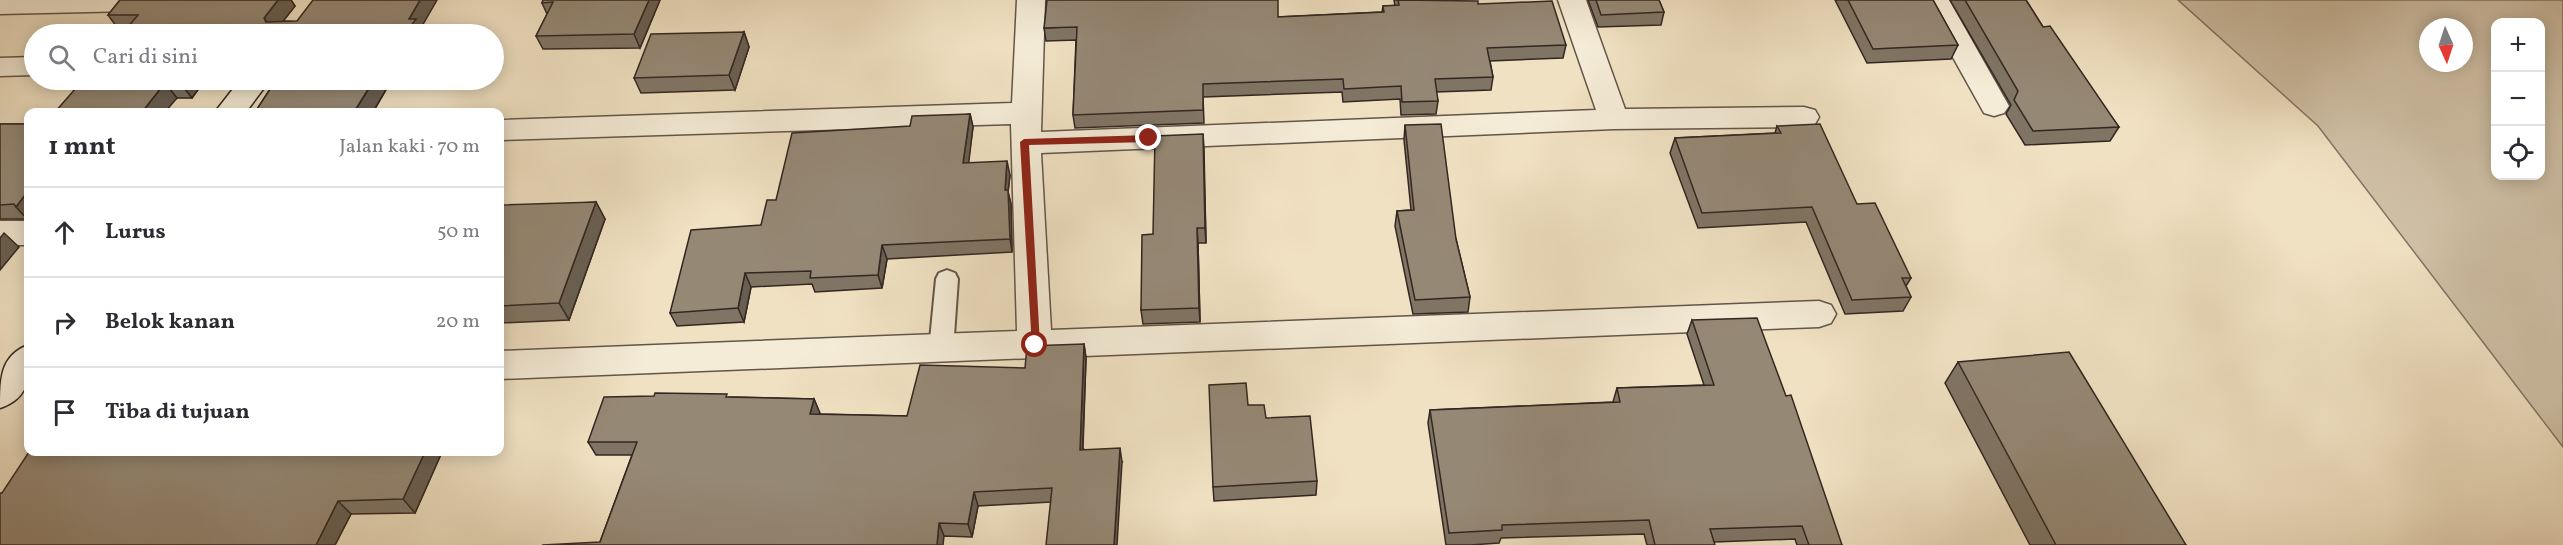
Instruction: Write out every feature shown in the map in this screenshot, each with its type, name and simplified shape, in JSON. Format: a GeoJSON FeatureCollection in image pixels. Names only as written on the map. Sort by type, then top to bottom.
{"type":"FeatureCollection","features":[{"type":"Feature","properties":{"kind":"street"},"geometry":{"type":"LineString","coordinates":[[0,5],[223,0]]}},
{"type":"Feature","properties":{"kind":"street"},"geometry":{"type":"LineString","coordinates":[[1030,0],[1025,128],[1035,345]]}},
{"type":"Feature","properties":{"kind":"street"},"geometry":{"type":"LineString","coordinates":[[1572,0],[1614,119]]}},
{"type":"Feature","properties":{"kind":"street"},"geometry":{"type":"LineString","coordinates":[[1935,0],[1994,106]]}},
{"type":"Feature","properties":{"kind":"street"},"geometry":{"type":"LineString","coordinates":[[0,67],[24,66]]}},
{"type":"Feature","properties":{"kind":"street"},"geometry":{"type":"LineString","coordinates":[[233,108],[247,90]]}},
{"type":"Feature","properties":{"kind":"street"},"geometry":{"type":"LineString","coordinates":[[504,130],[1025,128],[1804,117]]}},
{"type":"Feature","properties":{"kind":"street"},"geometry":{"type":"LineString","coordinates":[[0,233],[24,233]]}},
{"type":"Feature","properties":{"kind":"street"},"geometry":{"type":"LineString","coordinates":[[504,365],[941,350],[1819,314]]}},
{"type":"Feature","properties":{"kind":"lane"},"geometry":{"type":"LineString","coordinates":[[941,350],[947,279]]}},
{"type":"Feature","properties":{"kind":"shaded area"},"geometry":{"type":"Polygon","coordinates":[[[2178,0],[2563,0],[2563,447],[2318,126],[2178,0]]]}},
{"type":"Feature","properties":{"kind":"building"},"geometry":{"type":"Polygon","coordinates":[[[120,0],[278,0],[264,18],[266,22],[297,21],[313,0],[420,0],[409,19],[416,19],[412,24],[130,24],[138,15],[108,15],[120,0]]]}},
{"type":"Feature","properties":{"kind":"building"},"geometry":{"type":"Polygon","coordinates":[[[543,0],[649,0],[634,34],[536,36],[553,2],[542,3],[543,0]]]}},
{"type":"Feature","properties":{"kind":"building"},"geometry":{"type":"Polygon","coordinates":[[[1047,0],[1278,0],[1278,17],[1384,12],[1383,6],[1399,5],[1398,0],[1478,1],[1478,4],[1552,1],[1566,45],[1487,48],[1493,77],[1435,79],[1438,101],[1402,102],[1401,86],[1344,89],[1343,79],[1203,84],[1203,110],[1073,115],[1077,27],[1044,28],[1047,0]]]}},
{"type":"Feature","properties":{"kind":"building"},"geometry":{"type":"Polygon","coordinates":[[[1596,0],[1659,0],[1664,12],[1601,15],[1596,0]]]}},
{"type":"Feature","properties":{"kind":"building"},"geometry":{"type":"Polygon","coordinates":[[[1848,0],[1933,0],[1958,45],[1873,49],[1848,0]]]}},
{"type":"Feature","properties":{"kind":"building"},"geometry":{"type":"Polygon","coordinates":[[[1965,0],[2026,0],[2043,27],[2050,26],[2119,127],[2033,131],[2014,100],[2018,91],[1965,0]]]}},
{"type":"Feature","properties":{"kind":"building"},"geometry":{"type":"Polygon","coordinates":[[[744,32],[729,75],[634,78],[651,34],[744,32]]]}},
{"type":"Feature","properties":{"kind":"building"},"geometry":{"type":"Polygon","coordinates":[[[74,90],[159,90],[145,108],[58,108],[74,90]]]}},
{"type":"Feature","properties":{"kind":"building"},"geometry":{"type":"Polygon","coordinates":[[[269,90],[368,90],[356,108],[258,108],[269,90]]]}},
{"type":"Feature","properties":{"kind":"building"},"geometry":{"type":"Polygon","coordinates":[[[970,114],[963,163],[1007,161],[1005,190],[1008,190],[1010,239],[882,245],[878,275],[810,278],[811,271],[745,273],[738,308],[670,313],[691,230],[761,225],[767,200],[776,200],[792,133],[910,126],[912,116],[970,114]]]}},
{"type":"Feature","properties":{"kind":"building"},"geometry":{"type":"Polygon","coordinates":[[[0,124],[24,124],[24,196],[16,207],[14,204],[0,205],[0,124]]]}},
{"type":"Feature","properties":{"kind":"building"},"geometry":{"type":"Polygon","coordinates":[[[1441,124],[1456,239],[1470,297],[1415,300],[1397,211],[1414,210],[1405,125],[1441,124]]]}},
{"type":"Feature","properties":{"kind":"building"},"geometry":{"type":"Polygon","coordinates":[[[1820,124],[1857,204],[1875,203],[1911,278],[1902,278],[1911,297],[1852,300],[1812,207],[1702,213],[1675,138],[1781,133],[1777,126],[1820,124]]]}},
{"type":"Feature","properties":{"kind":"building"},"geometry":{"type":"Polygon","coordinates":[[[1203,134],[1205,228],[1197,228],[1199,308],[1141,310],[1142,235],[1153,234],[1155,136],[1203,134]]]}},
{"type":"Feature","properties":{"kind":"building"},"geometry":{"type":"Polygon","coordinates":[[[596,202],[559,303],[504,306],[504,205],[596,202]]]}},
{"type":"Feature","properties":{"kind":"building"},"geometry":{"type":"Polygon","coordinates":[[[1757,318],[1786,396],[1791,395],[1842,545],[1809,545],[1802,526],[1710,529],[1715,545],[1655,545],[1649,520],[1502,525],[1502,530],[1449,533],[1430,410],[1620,402],[1617,388],[1714,385],[1692,320],[1757,318]]]}},
{"type":"Feature","properties":{"kind":"building"},"geometry":{"type":"Polygon","coordinates":[[[1084,344],[1080,450],[1120,448],[1114,545],[1046,545],[1052,488],[974,492],[968,524],[939,523],[937,545],[542,545],[600,542],[637,442],[588,442],[604,397],[654,396],[655,393],[814,399],[810,414],[907,416],[920,365],[1025,368],[1027,346],[1084,344]]]}},
{"type":"Feature","properties":{"kind":"building"},"geometry":{"type":"Polygon","coordinates":[[[2069,352],[2186,545],[2056,545],[1958,362],[2069,352]]]}},
{"type":"Feature","properties":{"kind":"building"},"geometry":{"type":"Polygon","coordinates":[[[1246,383],[1248,405],[1264,405],[1266,418],[1310,416],[1317,481],[1213,487],[1209,385],[1246,383]]]}},
{"type":"Feature","properties":{"kind":"building"},"geometry":{"type":"Polygon","coordinates":[[[26,456],[423,456],[403,499],[338,501],[316,545],[0,545],[0,493],[26,456]]]}},
{"type":"Feature","properties":{"kind":"route"},"geometry":{"type":"LineString","coordinates":[[1035,345],[1024,142],[1149,138]]}}]}
